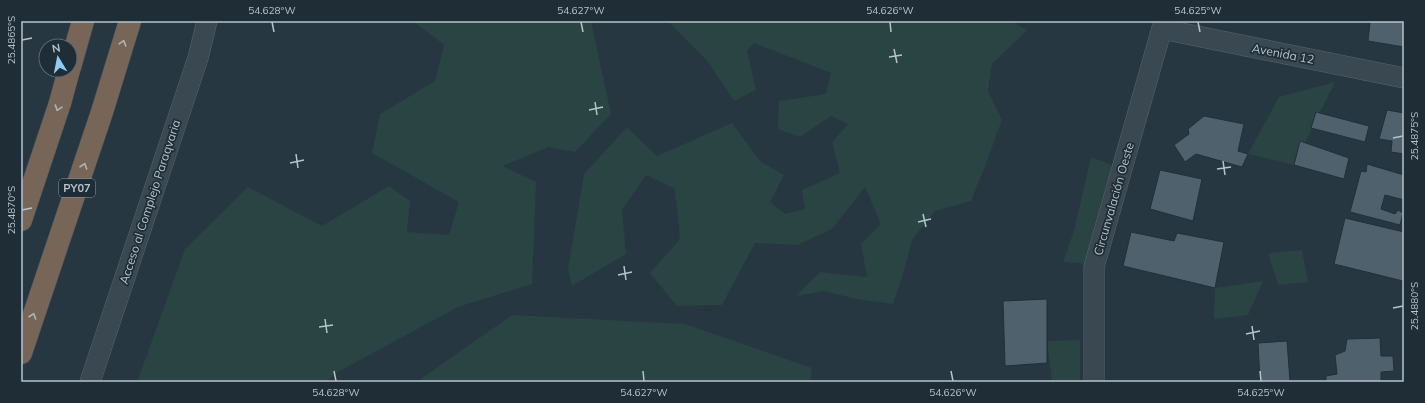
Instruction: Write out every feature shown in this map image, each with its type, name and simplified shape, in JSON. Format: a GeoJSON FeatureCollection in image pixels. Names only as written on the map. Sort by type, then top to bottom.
{"type":"FeatureCollection","features":[{"type":"Feature","properties":{"kind":"highway"},"geometry":{"type":"LineString","coordinates":[[78,39],[83,21]]}},
{"type":"Feature","properties":{"kind":"highway","name":"PY07"},"geometry":{"type":"LineString","coordinates":[[21,353],[102,112],[130,21]]}},
{"type":"Feature","properties":{"kind":"highway"},"geometry":{"type":"LineString","coordinates":[[21,220],[67,78]]}},
{"type":"Feature","properties":{"kind":"street","name":"Acceso al Complejo Paraqvaria"},"geometry":{"type":"LineString","coordinates":[[90,382],[198,58],[207,21]]}},
{"type":"Feature","properties":{"kind":"street","name":"Avenida 12"},"geometry":{"type":"LineString","coordinates":[[1163,25],[1404,78]]}},
{"type":"Feature","properties":{"kind":"street","name":"Circunvalación Oeste"},"geometry":{"type":"LineString","coordinates":[[1094,382],[1094,268],[1163,25]]}},
{"type":"Feature","properties":{"kind":"green space"},"geometry":{"type":"Polygon","coordinates":[[[413,21],[591,21],[611,114],[575,152],[548,147],[503,166],[536,182],[532,284],[458,307],[336,373],[326,382],[137,382],[185,249],[248,187],[322,226],[389,186],[410,201],[407,232],[449,235],[459,202],[372,153],[380,114],[435,81],[444,45],[413,21]]]}},
{"type":"Feature","properties":{"kind":"green space"},"geometry":{"type":"Polygon","coordinates":[[[668,21],[1011,21],[1027,30],[992,64],[988,91],[1002,120],[971,201],[935,211],[912,240],[893,304],[856,299],[824,291],[796,296],[820,272],[867,277],[861,244],[881,224],[865,187],[832,229],[797,245],[755,243],[722,305],[677,306],[650,273],[680,239],[675,189],[646,175],[622,210],[626,254],[572,286],[568,269],[584,174],[627,127],[657,156],[732,123],[760,161],[784,175],[770,202],[785,214],[805,209],[802,190],[840,173],[832,142],[848,124],[831,116],[800,137],[778,129],[779,101],[826,94],[831,73],[754,43],[747,51],[756,90],[734,101],[708,62],[668,21]]]}},
{"type":"Feature","properties":{"kind":"green space"},"geometry":{"type":"Polygon","coordinates":[[[1335,82],[1294,165],[1248,154],[1279,97],[1335,82]]]}},
{"type":"Feature","properties":{"kind":"green space"},"geometry":{"type":"Polygon","coordinates":[[[1091,157],[1112,165],[1089,264],[1063,262],[1074,231],[1091,157]]]}},
{"type":"Feature","properties":{"kind":"green space"},"geometry":{"type":"Polygon","coordinates":[[[1302,250],[1308,282],[1278,285],[1268,253],[1302,250]]]}},
{"type":"Feature","properties":{"kind":"green space"},"geometry":{"type":"Polygon","coordinates":[[[1263,281],[1248,315],[1214,319],[1215,288],[1263,281]]]}},
{"type":"Feature","properties":{"kind":"green space"},"geometry":{"type":"Polygon","coordinates":[[[512,315],[685,324],[812,368],[811,382],[416,382],[512,315]]]}},
{"type":"Feature","properties":{"kind":"green space"},"geometry":{"type":"Polygon","coordinates":[[[1080,340],[1080,382],[1052,382],[1047,341],[1080,340]]]}},
{"type":"Feature","properties":{"kind":"building"},"geometry":{"type":"Polygon","coordinates":[[[1370,21],[1404,21],[1404,47],[1368,41],[1370,21]]]}},
{"type":"Feature","properties":{"kind":"building"},"geometry":{"type":"Polygon","coordinates":[[[1387,110],[1404,113],[1404,154],[1391,152],[1392,141],[1379,139],[1387,110]]]}},
{"type":"Feature","properties":{"kind":"building"},"geometry":{"type":"Polygon","coordinates":[[[1316,112],[1369,126],[1365,142],[1311,128],[1316,112]]]}},
{"type":"Feature","properties":{"kind":"building"},"geometry":{"type":"Polygon","coordinates":[[[1204,116],[1244,124],[1238,151],[1248,154],[1242,167],[1196,154],[1185,162],[1174,145],[1189,134],[1188,129],[1204,116]]]}},
{"type":"Feature","properties":{"kind":"building"},"geometry":{"type":"Polygon","coordinates":[[[1300,141],[1349,158],[1344,179],[1294,165],[1300,141]]]}},
{"type":"Feature","properties":{"kind":"building"},"geometry":{"type":"Polygon","coordinates":[[[1367,164],[1404,175],[1404,200],[1385,195],[1381,209],[1395,214],[1398,210],[1403,213],[1400,225],[1350,212],[1361,171],[1366,172],[1367,164]]]}},
{"type":"Feature","properties":{"kind":"building"},"geometry":{"type":"Polygon","coordinates":[[[1160,170],[1202,179],[1193,221],[1150,209],[1160,170]]]}},
{"type":"Feature","properties":{"kind":"building"},"geometry":{"type":"Polygon","coordinates":[[[1345,218],[1404,232],[1403,281],[1334,264],[1345,218]]]}},
{"type":"Feature","properties":{"kind":"building"},"geometry":{"type":"Polygon","coordinates":[[[1131,232],[1174,241],[1177,233],[1224,242],[1215,288],[1123,266],[1131,232]]]}},
{"type":"Feature","properties":{"kind":"building"},"geometry":{"type":"Polygon","coordinates":[[[1047,299],[1047,363],[1005,366],[1003,301],[1047,299]]]}},
{"type":"Feature","properties":{"kind":"building"},"geometry":{"type":"Polygon","coordinates":[[[1380,338],[1381,356],[1393,356],[1394,371],[1381,372],[1381,382],[1326,382],[1326,376],[1337,374],[1335,355],[1345,351],[1347,339],[1380,338]]]}},
{"type":"Feature","properties":{"kind":"building"},"geometry":{"type":"Polygon","coordinates":[[[1287,341],[1290,381],[1260,381],[1258,343],[1287,341]]]}}]}
